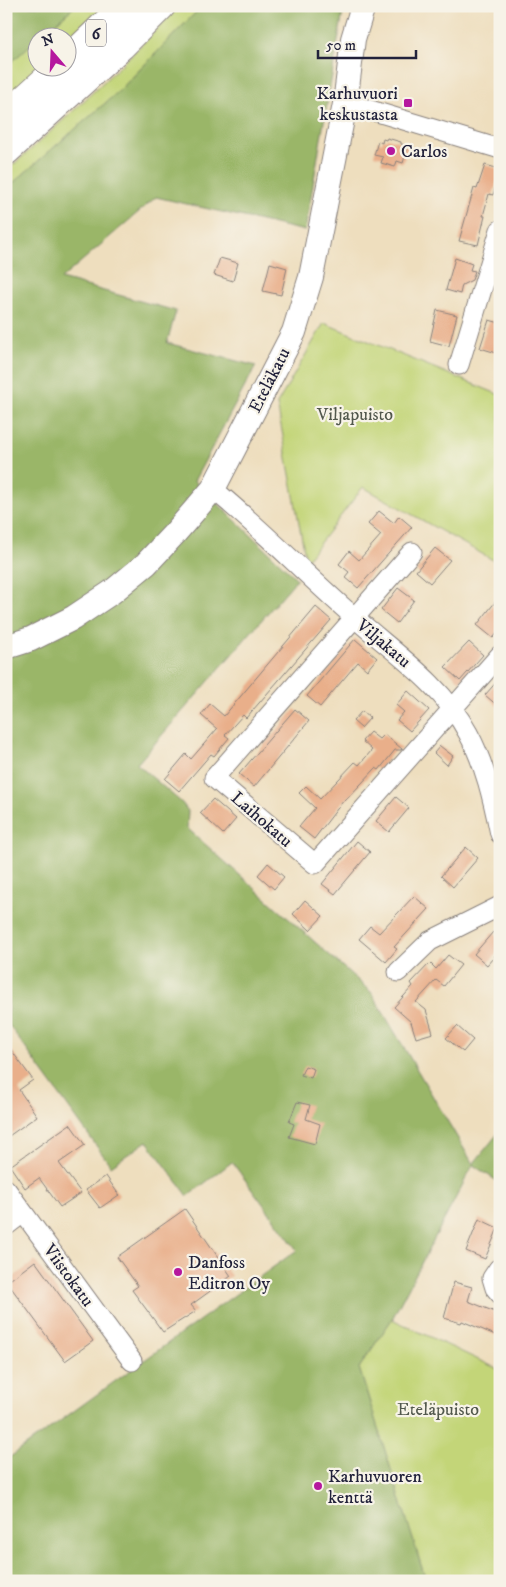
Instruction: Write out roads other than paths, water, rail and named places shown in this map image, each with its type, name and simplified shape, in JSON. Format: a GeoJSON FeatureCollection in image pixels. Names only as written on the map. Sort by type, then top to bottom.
{"type":"FeatureCollection","features":[{"type":"Feature","properties":{"kind":"highway","name":"6"},"geometry":{"type":"LineString","coordinates":[[78,50],[124,6]]}},
{"type":"Feature","properties":{"kind":"highway","name":"6"},"geometry":{"type":"LineString","coordinates":[[6,151],[121,46],[161,6]]}},
{"type":"Feature","properties":{"kind":"highway"},"geometry":{"type":"LineString","coordinates":[[6,116],[48,78]]}},
{"type":"Feature","properties":{"kind":"main road","name":"Eteläkatu"},"geometry":{"type":"LineString","coordinates":[[6,648],[31,639],[73,618],[112,592],[152,558],[213,489],[294,332],[312,278],[345,104],[353,39],[363,6]]}},
{"type":"Feature","properties":{"kind":"street"},"geometry":{"type":"LineString","coordinates":[[345,104],[367,108],[500,149]]}},
{"type":"Feature","properties":{"kind":"street"},"geometry":{"type":"LineString","coordinates":[[459,365],[500,230]]}},
{"type":"Feature","properties":{"kind":"street","name":"Viljakatu"},"geometry":{"type":"LineString","coordinates":[[213,489],[355,618],[398,653],[425,678],[453,710],[468,733],[482,766],[493,801],[500,834]]}},
{"type":"Feature","properties":{"kind":"street"},"geometry":{"type":"LineString","coordinates":[[355,618],[412,552]]}},
{"type":"Feature","properties":{"kind":"street","name":"Laihokatu"},"geometry":{"type":"LineString","coordinates":[[355,618],[214,778],[314,864],[453,710]]}},
{"type":"Feature","properties":{"kind":"street"},"geometry":{"type":"LineString","coordinates":[[453,710],[500,655]]}},
{"type":"Feature","properties":{"kind":"street"},"geometry":{"type":"LineString","coordinates":[[398,972],[430,941],[500,906]]}},
{"type":"Feature","properties":{"kind":"street","name":"Viistokatu"},"geometry":{"type":"LineString","coordinates":[[6,1189],[132,1361]]}},
{"type":"Feature","properties":{"kind":"street"},"geometry":{"type":"LineString","coordinates":[[6,1226],[23,1213]]}},
{"type":"Feature","properties":{"kind":"street"},"geometry":{"type":"LineString","coordinates":[[500,1268],[492,1278],[494,1288],[500,1294]]}},
{"type":"Feature","properties":{"kind":"place","name":"Karhuvuori keskustasta"},"geometry":{"type":"Point","coordinates":[408,103]}},
{"type":"Feature","properties":{"kind":"place","name":"Carlos"},"geometry":{"type":"Point","coordinates":[391,151]}},
{"type":"Feature","properties":{"kind":"place","name":"Danfoss Editron Oy"},"geometry":{"type":"Point","coordinates":[178,1272]}},
{"type":"Feature","properties":{"kind":"place","name":"Karhuvuoren kenttä"},"geometry":{"type":"Point","coordinates":[318,1486]}},
{"type":"Feature","properties":{"kind":"park label","name":"Viljapuisto"},"geometry":{"type":"Point","coordinates":[355,414]}},
{"type":"Feature","properties":{"kind":"park label","name":"Eteläpuisto"},"geometry":{"type":"Point","coordinates":[438,1409]}}]}
